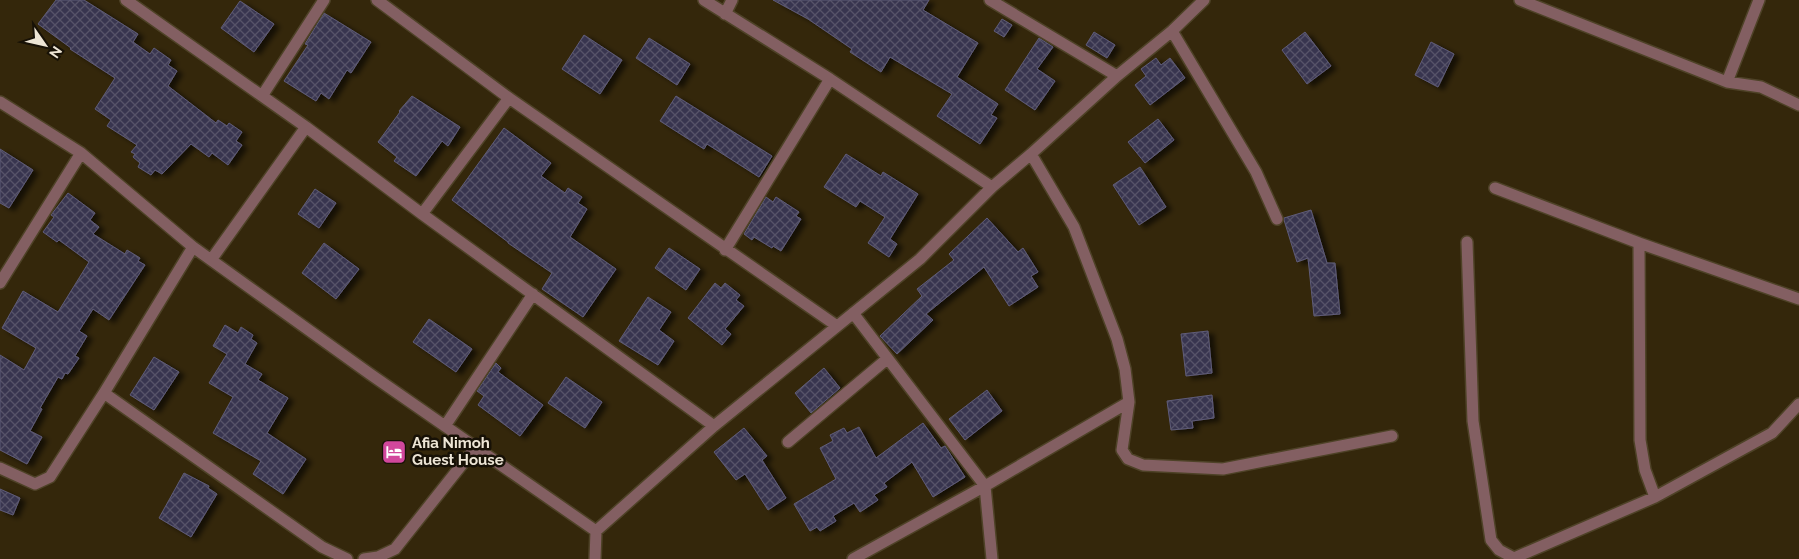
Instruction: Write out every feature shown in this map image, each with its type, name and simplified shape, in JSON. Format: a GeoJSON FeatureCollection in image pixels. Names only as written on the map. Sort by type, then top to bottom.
{"type":"FeatureCollection","features":[{"type":"Feature","properties":{"kind":"street"},"geometry":{"type":"LineString","coordinates":[[126,0],[306,127],[422,214],[714,426]]}},
{"type":"Feature","properties":{"kind":"street"},"geometry":{"type":"LineString","coordinates":[[262,96],[324,0]]}},
{"type":"Feature","properties":{"kind":"street"},"geometry":{"type":"LineString","coordinates":[[377,0],[509,98],[725,250],[837,326]]}},
{"type":"Feature","properties":{"kind":"street"},"geometry":{"type":"LineString","coordinates":[[704,0],[830,79],[992,187]]}},
{"type":"Feature","properties":{"kind":"street"},"geometry":{"type":"LineString","coordinates":[[725,14],[732,0]]}},
{"type":"Feature","properties":{"kind":"street"},"geometry":{"type":"LineString","coordinates":[[990,0],[1117,76]]}},
{"type":"Feature","properties":{"kind":"street"},"geometry":{"type":"LineString","coordinates":[[595,559],[596,531],[714,426],[920,259],[992,187],[1117,76],[1172,31],[1204,0]]}},
{"type":"Feature","properties":{"kind":"street"},"geometry":{"type":"LineString","coordinates":[[1520,0],[1727,82],[1761,87],[1799,105]]}},
{"type":"Feature","properties":{"kind":"street"},"geometry":{"type":"LineString","coordinates":[[1727,82],[1759,0]]}},
{"type":"Feature","properties":{"kind":"street"},"geometry":{"type":"LineString","coordinates":[[1172,31],[1256,172],[1277,219]]}},
{"type":"Feature","properties":{"kind":"street"},"geometry":{"type":"LineString","coordinates":[[725,250],[830,79]]}},
{"type":"Feature","properties":{"kind":"street"},"geometry":{"type":"LineString","coordinates":[[422,214],[509,98]]}},
{"type":"Feature","properties":{"kind":"street"},"geometry":{"type":"LineString","coordinates":[[0,102],[81,152],[193,247],[475,448],[596,531]]}},
{"type":"Feature","properties":{"kind":"street"},"geometry":{"type":"LineString","coordinates":[[211,260],[306,127]]}},
{"type":"Feature","properties":{"kind":"street"},"geometry":{"type":"LineString","coordinates":[[0,283],[81,152]]}},
{"type":"Feature","properties":{"kind":"street"},"geometry":{"type":"LineString","coordinates":[[1031,154],[1074,227],[1117,339],[1125,369],[1129,402],[1122,450],[1128,458],[1143,465],[1223,469],[1392,436]]}},
{"type":"Feature","properties":{"kind":"street"},"geometry":{"type":"LineString","coordinates":[[1495,188],[1639,243],[1799,299]]}},
{"type":"Feature","properties":{"kind":"street"},"geometry":{"type":"LineString","coordinates":[[1467,242],[1473,421],[1491,540],[1499,550],[1514,558],[1655,497],[1772,433],[1799,404]]}},
{"type":"Feature","properties":{"kind":"street"},"geometry":{"type":"LineString","coordinates":[[1639,243],[1640,440],[1645,470],[1655,497]]}},
{"type":"Feature","properties":{"kind":"street"},"geometry":{"type":"LineString","coordinates":[[0,468],[35,484],[50,478],[193,247]]}},
{"type":"Feature","properties":{"kind":"street"},"geometry":{"type":"LineString","coordinates":[[445,426],[533,294]]}},
{"type":"Feature","properties":{"kind":"street"},"geometry":{"type":"LineString","coordinates":[[853,313],[985,486],[992,559]]}},
{"type":"Feature","properties":{"kind":"street"},"geometry":{"type":"LineString","coordinates":[[788,442],[887,359]]}},
{"type":"Feature","properties":{"kind":"street"},"geometry":{"type":"LineString","coordinates":[[104,393],[322,548],[347,559]]}},
{"type":"Feature","properties":{"kind":"street"},"geometry":{"type":"LineString","coordinates":[[853,559],[985,486],[1129,402]]}},
{"type":"Feature","properties":{"kind":"street"},"geometry":{"type":"LineString","coordinates":[[364,559],[378,557],[395,549],[475,448]]}},
{"type":"Feature","properties":{"kind":"building"},"geometry":{"type":"Polygon","coordinates":[[[56,0],[84,0],[138,34],[133,42],[150,54],[154,48],[171,60],[168,65],[177,71],[168,86],[216,123],[218,120],[227,126],[229,123],[242,132],[236,141],[242,145],[228,165],[212,153],[209,157],[191,144],[162,174],[155,170],[151,175],[138,167],[140,163],[133,157],[135,154],[131,152],[137,145],[107,126],[111,120],[95,109],[115,78],[70,49],[38,24],[56,0]]]}},
{"type":"Feature","properties":{"kind":"building"},"geometry":{"type":"Polygon","coordinates":[[[773,0],[929,0],[923,10],[978,43],[957,77],[998,104],[991,115],[997,118],[980,144],[937,116],[952,94],[890,57],[881,72],[850,52],[852,49],[808,19],[773,0]]]}},
{"type":"Feature","properties":{"kind":"building"},"geometry":{"type":"Polygon","coordinates":[[[240,1],[274,24],[254,52],[221,28],[240,1]]]}},
{"type":"Feature","properties":{"kind":"building"},"geometry":{"type":"Polygon","coordinates":[[[324,13],[371,42],[351,73],[347,70],[329,99],[321,93],[316,101],[284,81],[308,45],[305,44],[324,13]]]}},
{"type":"Feature","properties":{"kind":"building"},"geometry":{"type":"Polygon","coordinates":[[[1002,19],[1012,25],[1004,37],[994,31],[1002,19]]]}},
{"type":"Feature","properties":{"kind":"building"},"geometry":{"type":"Polygon","coordinates":[[[1094,32],[1115,45],[1107,58],[1086,45],[1094,32]]]}},
{"type":"Feature","properties":{"kind":"building"},"geometry":{"type":"Polygon","coordinates":[[[1305,32],[1331,66],[1307,84],[1282,50],[1305,32]]]}},
{"type":"Feature","properties":{"kind":"building"},"geometry":{"type":"Polygon","coordinates":[[[584,35],[622,60],[600,94],[562,69],[584,35]]]}},
{"type":"Feature","properties":{"kind":"building"},"geometry":{"type":"Polygon","coordinates":[[[649,38],[690,64],[677,85],[636,58],[649,38]]]}},
{"type":"Feature","properties":{"kind":"building"},"geometry":{"type":"Polygon","coordinates":[[[1039,38],[1053,47],[1037,69],[1055,81],[1035,110],[1005,90],[1039,38]]]}},
{"type":"Feature","properties":{"kind":"building"},"geometry":{"type":"Polygon","coordinates":[[[1431,42],[1454,54],[1438,87],[1415,75],[1431,42]]]}},
{"type":"Feature","properties":{"kind":"building"},"geometry":{"type":"Polygon","coordinates":[[[1156,58],[1161,65],[1170,58],[1185,78],[1150,105],[1135,85],[1146,76],[1141,69],[1156,58]]]}},
{"type":"Feature","properties":{"kind":"building"},"geometry":{"type":"Polygon","coordinates":[[[412,96],[460,127],[448,146],[442,141],[416,176],[394,161],[397,157],[378,142],[399,111],[412,96]]]}},
{"type":"Feature","properties":{"kind":"building"},"geometry":{"type":"Polygon","coordinates":[[[676,96],[772,156],[759,177],[707,144],[704,149],[660,121],[676,96]]]}},
{"type":"Feature","properties":{"kind":"building"},"geometry":{"type":"Polygon","coordinates":[[[1158,119],[1174,140],[1145,163],[1128,142],[1158,119]]]}},
{"type":"Feature","properties":{"kind":"building"},"geometry":{"type":"Polygon","coordinates":[[[504,128],[551,163],[541,176],[565,193],[568,188],[582,197],[578,203],[587,209],[570,237],[616,269],[583,317],[542,289],[552,273],[508,243],[452,200],[504,128]]]}},
{"type":"Feature","properties":{"kind":"building"},"geometry":{"type":"Polygon","coordinates":[[[0,149],[33,170],[9,208],[0,203],[0,149]]]}},
{"type":"Feature","properties":{"kind":"building"},"geometry":{"type":"Polygon","coordinates":[[[846,154],[881,176],[883,172],[918,194],[890,239],[897,244],[889,257],[868,243],[885,217],[860,201],[856,207],[824,187],[846,154]]]}},
{"type":"Feature","properties":{"kind":"building"},"geometry":{"type":"Polygon","coordinates":[[[1140,167],[1166,207],[1139,225],[1113,185],[1140,167]]]}},
{"type":"Feature","properties":{"kind":"building"},"geometry":{"type":"Polygon","coordinates":[[[315,189],[336,203],[319,228],[298,214],[315,189]]]}},
{"type":"Feature","properties":{"kind":"building"},"geometry":{"type":"Polygon","coordinates":[[[68,193],[95,213],[90,220],[99,227],[93,234],[125,254],[127,250],[140,258],[138,261],[145,265],[109,320],[93,309],[79,331],[87,336],[75,356],[79,358],[68,374],[65,373],[62,379],[58,377],[40,408],[42,409],[30,431],[42,437],[27,464],[0,450],[0,355],[24,370],[36,348],[2,328],[23,291],[58,312],[89,262],[59,240],[57,242],[43,232],[54,217],[51,215],[68,193]]]}},
{"type":"Feature","properties":{"kind":"building"},"geometry":{"type":"Polygon","coordinates":[[[766,197],[773,202],[776,197],[799,212],[796,216],[801,219],[781,251],[754,237],[752,240],[744,234],[766,197]]]}},
{"type":"Feature","properties":{"kind":"building"},"geometry":{"type":"Polygon","coordinates":[[[1311,210],[1327,263],[1335,263],[1340,314],[1314,316],[1308,258],[1297,262],[1284,220],[1284,218],[1311,210]]]}},
{"type":"Feature","properties":{"kind":"building"},"geometry":{"type":"Polygon","coordinates":[[[987,218],[1018,252],[1023,248],[1038,272],[1031,276],[1038,287],[1009,306],[984,267],[926,314],[933,320],[897,354],[880,336],[922,296],[917,289],[954,260],[949,254],[987,218]]]}},
{"type":"Feature","properties":{"kind":"building"},"geometry":{"type":"Polygon","coordinates":[[[324,243],[359,269],[336,299],[302,273],[324,243]]]}},
{"type":"Feature","properties":{"kind":"building"},"geometry":{"type":"Polygon","coordinates":[[[669,248],[700,269],[686,290],[655,268],[669,248]]]}},
{"type":"Feature","properties":{"kind":"building"},"geometry":{"type":"Polygon","coordinates":[[[715,283],[721,288],[725,283],[740,295],[736,300],[744,306],[725,329],[731,334],[722,345],[688,318],[715,283]]]}},
{"type":"Feature","properties":{"kind":"building"},"geometry":{"type":"Polygon","coordinates":[[[648,297],[671,312],[659,330],[674,341],[658,365],[619,341],[648,297]]]}},
{"type":"Feature","properties":{"kind":"building"},"geometry":{"type":"Polygon","coordinates":[[[429,319],[472,349],[456,372],[413,342],[429,319]]]}},
{"type":"Feature","properties":{"kind":"building"},"geometry":{"type":"Polygon","coordinates":[[[225,325],[238,333],[241,327],[253,335],[251,339],[257,343],[245,364],[262,374],[258,380],[288,398],[267,433],[306,459],[283,494],[253,474],[261,461],[213,433],[233,397],[209,383],[227,354],[213,346],[225,325]]]}},
{"type":"Feature","properties":{"kind":"building"},"geometry":{"type":"Polygon","coordinates":[[[1208,331],[1212,373],[1186,376],[1181,334],[1208,331]]]}},
{"type":"Feature","properties":{"kind":"building"},"geometry":{"type":"Polygon","coordinates":[[[154,357],[179,372],[154,410],[130,395],[154,357]]]}},
{"type":"Feature","properties":{"kind":"building"},"geometry":{"type":"Polygon","coordinates":[[[496,363],[501,368],[498,372],[543,405],[520,436],[478,405],[484,396],[477,391],[496,363]]]}},
{"type":"Feature","properties":{"kind":"building"},"geometry":{"type":"Polygon","coordinates":[[[824,368],[840,388],[811,413],[795,393],[824,368]]]}},
{"type":"Feature","properties":{"kind":"building"},"geometry":{"type":"Polygon","coordinates":[[[566,377],[602,402],[585,428],[548,403],[566,377]]]}},
{"type":"Feature","properties":{"kind":"building"},"geometry":{"type":"Polygon","coordinates":[[[987,390],[1002,411],[965,440],[949,419],[987,390]]]}},
{"type":"Feature","properties":{"kind":"building"},"geometry":{"type":"Polygon","coordinates":[[[1212,395],[1214,418],[1192,421],[1193,428],[1171,430],[1167,401],[1212,395]]]}},
{"type":"Feature","properties":{"kind":"building"},"geometry":{"type":"Polygon","coordinates":[[[923,423],[941,448],[945,446],[965,477],[933,497],[912,462],[884,483],[887,487],[874,495],[878,500],[860,512],[854,503],[833,516],[836,521],[820,531],[817,527],[810,531],[794,504],[836,479],[820,448],[833,441],[830,435],[844,428],[847,433],[859,427],[876,458],[923,423]]]}},
{"type":"Feature","properties":{"kind":"building"},"geometry":{"type":"Polygon","coordinates":[[[744,428],[767,456],[762,460],[786,498],[768,510],[745,474],[736,480],[714,452],[744,428]]]}},
{"type":"Feature","properties":{"kind":"building"},"geometry":{"type":"Polygon","coordinates":[[[184,473],[209,486],[208,488],[217,494],[191,537],[159,518],[184,473]]]}},
{"type":"Feature","properties":{"kind":"building"},"geometry":{"type":"Polygon","coordinates":[[[0,489],[20,498],[13,515],[0,510],[0,489]]]}},
{"type":"Feature","properties":{"kind":"place","name":"Afia Nimoh Guest House"},"geometry":{"type":"Point","coordinates":[394,452]}}]}
